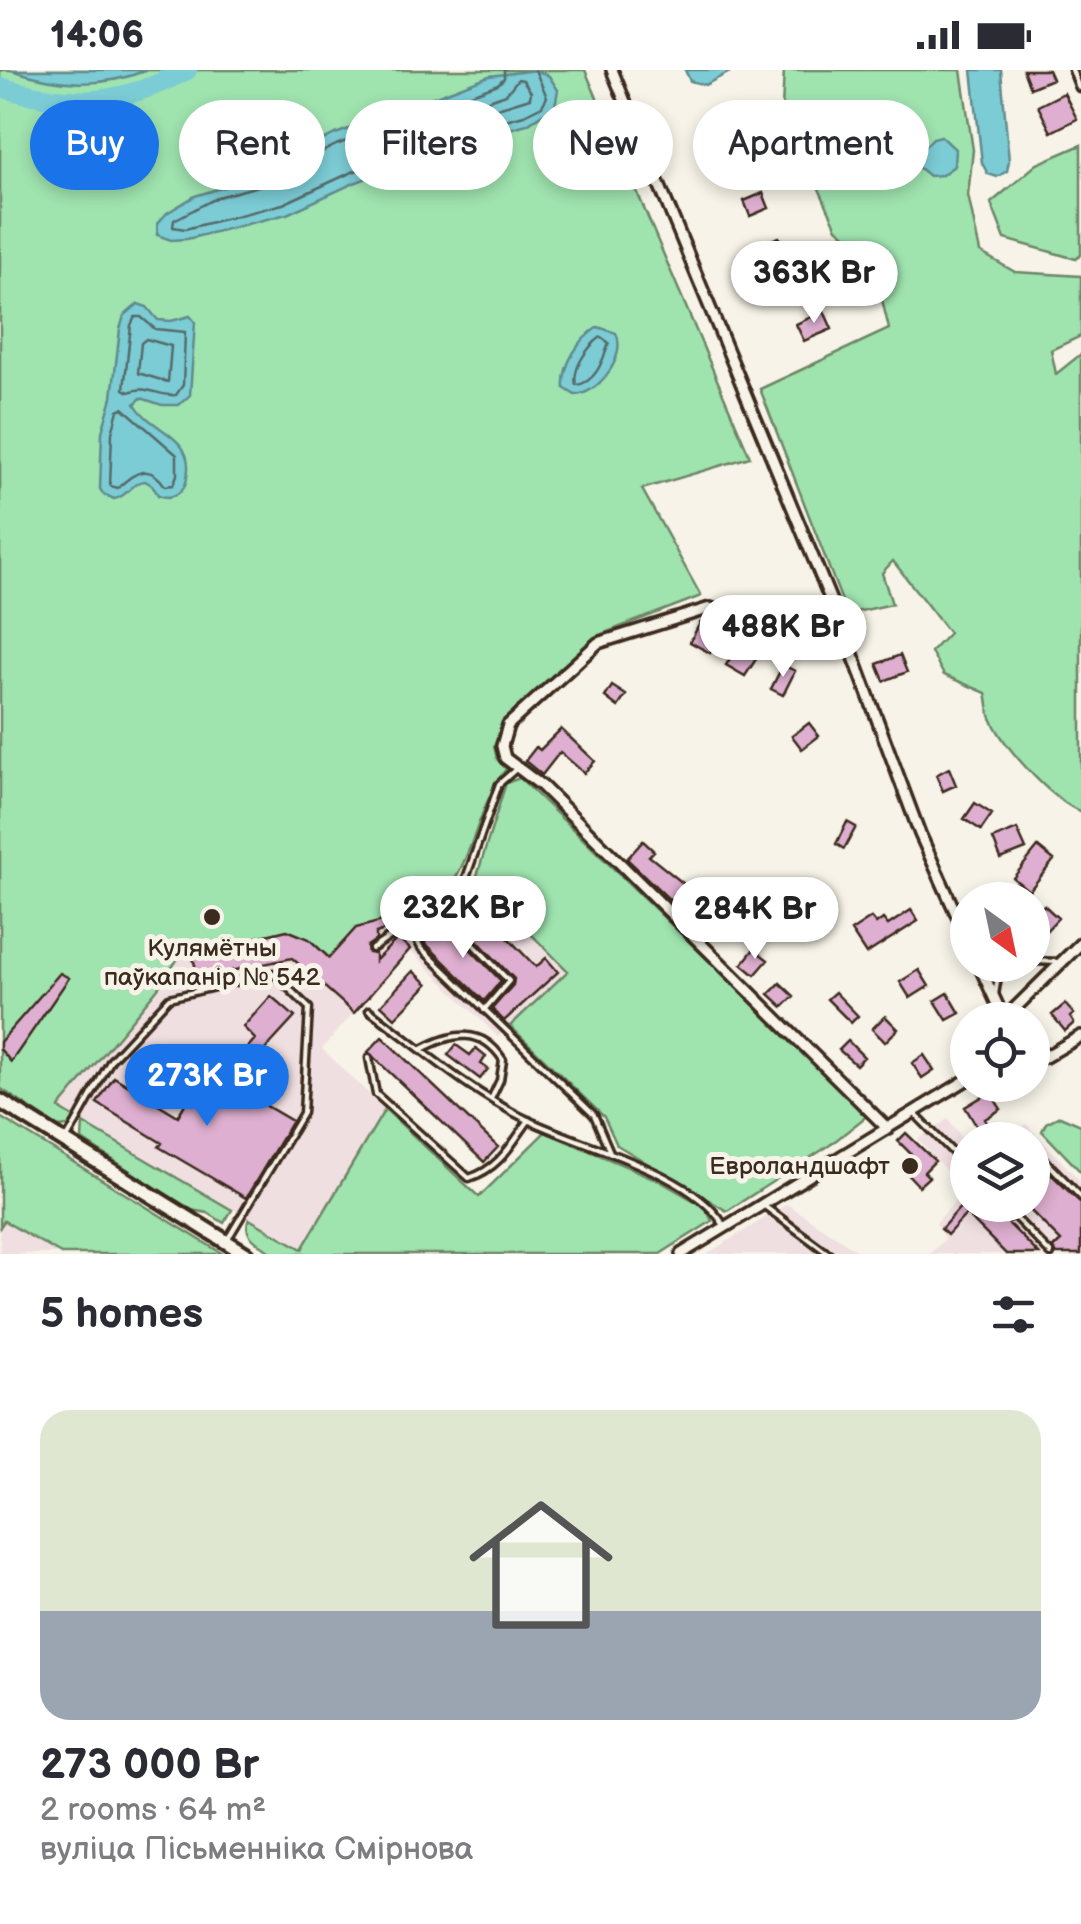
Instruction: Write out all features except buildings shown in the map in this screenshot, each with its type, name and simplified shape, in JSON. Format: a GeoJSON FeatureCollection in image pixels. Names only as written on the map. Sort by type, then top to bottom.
{"type":"FeatureCollection","features":[{"type":"Feature","properties":{"kind":"main road"},"geometry":{"type":"LineString","coordinates":[[0,1101],[246,1254]]}},
{"type":"Feature","properties":{"kind":"street"},"geometry":{"type":"LineString","coordinates":[[612,70],[950,900]]}},
{"type":"Feature","properties":{"kind":"street"},"geometry":{"type":"LineString","coordinates":[[852,652],[710,608],[598,643],[508,725],[502,746],[505,758],[542,786],[888,1128]]}},
{"type":"Feature","properties":{"kind":"street"},"geometry":{"type":"LineString","coordinates":[[1018,1002],[1081,942]]}},
{"type":"Feature","properties":{"kind":"street"},"geometry":{"type":"LineString","coordinates":[[986,982],[995,1002]]}},
{"type":"Feature","properties":{"kind":"street"},"geometry":{"type":"LineString","coordinates":[[1050,1054],[1081,1036]]}},
{"type":"Feature","properties":{"kind":"street"},"geometry":{"type":"LineString","coordinates":[[681,1254],[950,1090]]}},
{"type":"Feature","properties":{"kind":"lane"},"geometry":{"type":"LineString","coordinates":[[1072,70],[1079,88]]}},
{"type":"Feature","properties":{"kind":"lane"},"geometry":{"type":"LineString","coordinates":[[414,934],[465,881],[499,784],[517,768]]}},
{"type":"Feature","properties":{"kind":"lane"},"geometry":{"type":"LineString","coordinates":[[440,909],[509,981],[484,1010]]}},
{"type":"Feature","properties":{"kind":"lane"},"geometry":{"type":"LineString","coordinates":[[372,949],[404,928],[414,934],[421,948],[594,1115],[610,1152]]}},
{"type":"Feature","properties":{"kind":"lane"},"geometry":{"type":"LineString","coordinates":[[1050,962],[1059,962]]}},
{"type":"Feature","properties":{"kind":"lane"},"geometry":{"type":"LineString","coordinates":[[65,1142],[111,1060],[169,998],[273,973],[309,1008],[302,1113],[226,1242]]}},
{"type":"Feature","properties":{"kind":"lane"},"geometry":{"type":"LineString","coordinates":[[994,999],[997,982]]}},
{"type":"Feature","properties":{"kind":"lane"},"geometry":{"type":"LineString","coordinates":[[369,1010],[492,1099],[529,1120],[610,1152],[698,1198],[714,1210],[725,1228]]}},
{"type":"Feature","properties":{"kind":"lane"},"geometry":{"type":"LineString","coordinates":[[422,1050],[460,1036],[476,1036],[492,1043],[503,1060],[492,1099]]}},
{"type":"Feature","properties":{"kind":"lane"},"geometry":{"type":"LineString","coordinates":[[369,1058],[376,1094],[469,1178],[485,1173],[499,1162],[529,1120]]}},
{"type":"Feature","properties":{"kind":"lane"},"geometry":{"type":"LineString","coordinates":[[914,1113],[950,1150]]}},
{"type":"Feature","properties":{"kind":"lane"},"geometry":{"type":"LineString","coordinates":[[1050,1165],[1081,1197]]}},
{"type":"Feature","properties":{"kind":"lane"},"geometry":{"type":"LineString","coordinates":[[763,1205],[828,1254]]}},
{"type":"Feature","properties":{"kind":"lane"},"geometry":{"type":"LineString","coordinates":[[1020,1222],[1050,1254]]}},
{"type":"Feature","properties":{"kind":"shaded area"},"geometry":{"type":"Polygon","coordinates":[[[476,879],[569,971],[498,1037],[410,950],[376,986],[336,950],[356,928],[401,917],[427,887],[449,907],[476,879]]]}},
{"type":"Feature","properties":{"kind":"shaded area"},"geometry":{"type":"Polygon","coordinates":[[[287,930],[309,939],[369,995],[322,1049],[385,1109],[302,1249],[59,1109],[179,958],[287,930]]]}},
{"type":"Feature","properties":{"kind":"shaded area"},"geometry":{"type":"Polygon","coordinates":[[[948,1119],[950,1175],[918,1139],[948,1119]]]}},
{"type":"Feature","properties":{"kind":"shaded area"},"geometry":{"type":"Polygon","coordinates":[[[1050,1149],[1081,1182],[1081,1254],[930,1254],[945,1239],[936,1223],[950,1207],[950,1222],[1050,1222],[1050,1149]]]}},
{"type":"Feature","properties":{"kind":"shaded area"},"geometry":{"type":"Polygon","coordinates":[[[787,1204],[862,1254],[707,1254],[787,1204]]]}},
{"type":"Feature","properties":{"kind":"shaded area"},"geometry":{"type":"Polygon","coordinates":[[[4,1221],[61,1254],[0,1254],[0,1227],[4,1221]]]}},
{"type":"Feature","properties":{"kind":"green space"},"geometry":{"type":"Polygon","coordinates":[[[0,70],[585,70],[598,100],[533,100],[533,190],[636,190],[750,457],[642,489],[701,596],[599,635],[506,719],[494,746],[497,759],[506,769],[452,885],[440,900],[426,888],[401,917],[356,928],[337,949],[369,995],[309,939],[287,930],[179,957],[59,1108],[75,1118],[68,1126],[58,1127],[0,1088],[0,70]]]}},
{"type":"Feature","properties":{"kind":"green space"},"geometry":{"type":"Polygon","coordinates":[[[784,70],[961,70],[973,150],[968,195],[980,252],[1015,272],[1081,276],[1081,336],[1051,350],[1056,374],[1081,354],[1081,812],[1056,796],[1017,757],[991,718],[986,693],[944,675],[931,652],[949,633],[893,561],[882,573],[892,604],[847,614],[760,389],[889,329],[872,258],[837,228],[820,190],[929,190],[929,100],[782,100],[784,70]]]}},
{"type":"Feature","properties":{"kind":"green space"},"geometry":{"type":"Polygon","coordinates":[[[1081,145],[1081,255],[1076,259],[1005,239],[991,203],[1037,164],[1081,145]]]}},
{"type":"Feature","properties":{"kind":"green space"},"geometry":{"type":"Polygon","coordinates":[[[520,778],[868,1115],[830,1145],[727,1211],[617,1145],[604,1117],[510,1026],[568,971],[476,879],[506,783],[520,778]]]}},
{"type":"Feature","properties":{"kind":"green space"},"geometry":{"type":"Polygon","coordinates":[[[385,1109],[479,1197],[545,1132],[656,1179],[705,1207],[712,1221],[660,1254],[273,1254],[254,1240],[248,1231],[249,1219],[302,1249],[385,1109]]]}},
{"type":"Feature","properties":{"kind":"green space"},"geometry":{"type":"Polygon","coordinates":[[[1060,1116],[1081,1125],[1081,1172],[1050,1139],[1048,1122],[1060,1116]]]}},
{"type":"Feature","properties":{"kind":"green space"},"geometry":{"type":"Polygon","coordinates":[[[0,1117],[223,1254],[61,1254],[4,1221],[0,1227],[0,1117]]]}},
{"type":"Feature","properties":{"kind":"green space"},"geometry":{"type":"Polygon","coordinates":[[[83,1123],[232,1210],[224,1223],[208,1213],[191,1210],[82,1140],[83,1123]]]}},
{"type":"Feature","properties":{"kind":"water"},"geometry":{"type":"Polygon","coordinates":[[[11,70],[147,70],[113,80],[79,83],[11,70]]]}},
{"type":"Feature","properties":{"kind":"water"},"geometry":{"type":"Polygon","coordinates":[[[536,70],[549,76],[558,90],[556,100],[533,100],[533,120],[513,128],[513,100],[426,100],[489,76],[536,70]]]}},
{"type":"Feature","properties":{"kind":"water"},"geometry":{"type":"Polygon","coordinates":[[[685,70],[734,70],[705,85],[690,81],[685,70]]]}},
{"type":"Feature","properties":{"kind":"water"},"geometry":{"type":"Polygon","coordinates":[[[972,70],[1001,70],[1009,161],[1007,171],[997,177],[988,174],[982,163],[972,70]]]}},
{"type":"Feature","properties":{"kind":"water"},"geometry":{"type":"Polygon","coordinates":[[[345,130],[345,187],[287,214],[187,239],[171,240],[157,235],[158,223],[167,213],[195,196],[214,190],[325,190],[325,139],[345,130]]]}},
{"type":"Feature","properties":{"kind":"water"},"geometry":{"type":"Polygon","coordinates":[[[941,136],[955,149],[954,166],[942,175],[929,176],[929,142],[941,136]]]}},
{"type":"Feature","properties":{"kind":"water"},"geometry":{"type":"Polygon","coordinates":[[[138,304],[147,307],[158,320],[190,316],[195,322],[190,395],[179,405],[162,405],[141,398],[135,404],[183,448],[188,469],[186,484],[173,496],[158,495],[145,481],[114,499],[100,489],[102,432],[112,397],[120,329],[124,316],[138,304]]]}},
{"type":"Feature","properties":{"kind":"water"},"geometry":{"type":"Polygon","coordinates":[[[598,327],[616,333],[618,352],[601,381],[575,395],[564,388],[566,370],[578,346],[598,327]]]}},
{"type":"Feature","properties":{"kind":"waterway"},"geometry":{"type":"LineString","coordinates":[[0,87],[50,98],[95,100],[140,91],[187,70]]}},
{"type":"Feature","properties":{"kind":"place","name":"Кулямётны паўкапанір № 542"},"geometry":{"type":"Point","coordinates":[212,917]}},
{"type":"Feature","properties":{"kind":"place","name":"Евроландшафт"},"geometry":{"type":"Point","coordinates":[910,1166]}}]}
